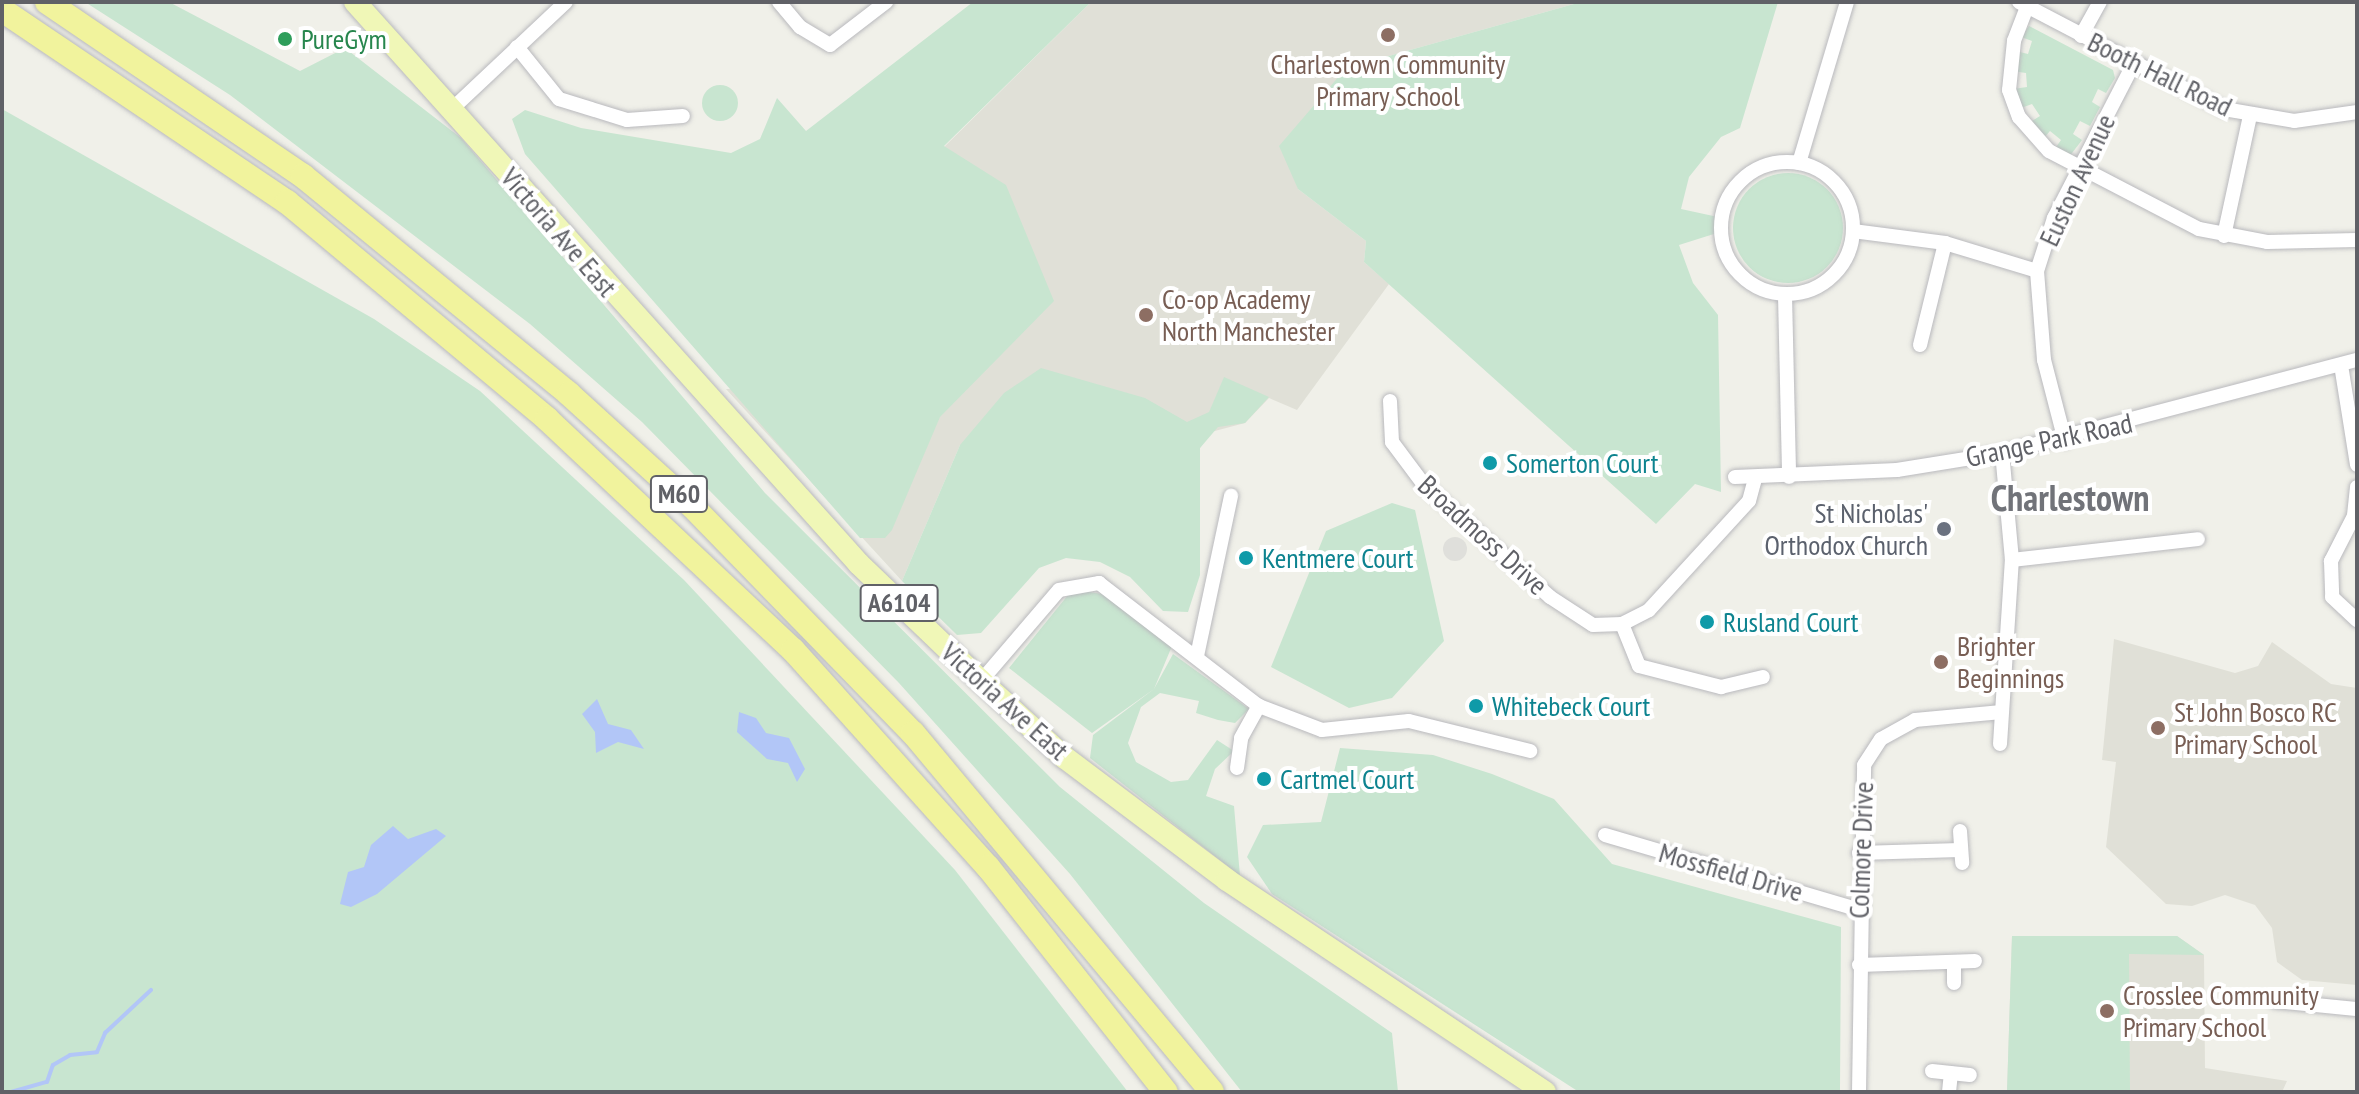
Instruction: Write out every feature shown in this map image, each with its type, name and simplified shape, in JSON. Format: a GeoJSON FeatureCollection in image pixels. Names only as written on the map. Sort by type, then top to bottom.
{"type":"FeatureCollection","features":[{"type":"Feature","properties":{"kind":"highway","name":"M60"},"geometry":{"type":"LineString","coordinates":[[47,2],[303,176],[569,394],[691,505],[913,733],[1212,1092]]}},
{"type":"Feature","properties":{"kind":"highway","name":"M60"},"geometry":{"type":"LineString","coordinates":[[2,10],[287,202],[547,419],[793,650],[988,867],[1166,1092]]}},
{"type":"Feature","properties":{"kind":"main road","name":"Victoria Ave East"},"geometry":{"type":"LineString","coordinates":[[355,2],[859,564],[981,681],[1064,757],[1227,880],[1545,1092]]}},
{"type":"Feature","properties":{"kind":"street"},"geometry":{"type":"LineString","coordinates":[[542,2],[552,14]]}},
{"type":"Feature","properties":{"kind":"street"},"geometry":{"type":"LineString","coordinates":[[452,109],[566,2]]}},
{"type":"Feature","properties":{"kind":"street"},"geometry":{"type":"LineString","coordinates":[[779,2],[800,27],[830,45],[852,35],[886,2]]}},
{"type":"Feature","properties":{"kind":"street"},"geometry":{"type":"LineString","coordinates":[[1799,163],[1847,2]]}},
{"type":"Feature","properties":{"kind":"street"},"geometry":{"type":"LineString","coordinates":[[2081,36],[2100,2]]}},
{"type":"Feature","properties":{"kind":"street"},"geometry":{"type":"LineString","coordinates":[[2023,4],[2010,60],[2012,102],[2031,135],[2078,169],[2149,209],[2224,236],[2310,244],[2357,240]]}},
{"type":"Feature","properties":{"kind":"street","name":"Booth Hall Road"},"geometry":{"type":"LineString","coordinates":[[2023,4],[2133,65],[2250,116],[2294,121],[2357,112]]}},
{"type":"Feature","properties":{"kind":"street"},"geometry":{"type":"LineString","coordinates":[[517,47],[559,99],[627,120],[683,116]]}},
{"type":"Feature","properties":{"kind":"street","name":"Euston Avenue"},"geometry":{"type":"LineString","coordinates":[[2065,441],[2044,360],[2037,271],[2078,169],[2133,65]]}},
{"type":"Feature","properties":{"kind":"street"},"geometry":{"type":"LineString","coordinates":[[2224,236],[2250,116]]}},
{"type":"Feature","properties":{"kind":"street"},"geometry":{"type":"LineString","coordinates":[[1799,163],[1836,184],[1853,231],[1831,277],[1785,295],[1750,283],[1733,267],[1721,219],[1737,184],[1755,170],[1799,163]]}},
{"type":"Feature","properties":{"kind":"street"},"geometry":{"type":"LineString","coordinates":[[1853,231],[1945,243],[2037,271]]}},
{"type":"Feature","properties":{"kind":"street"},"geometry":{"type":"LineString","coordinates":[[1920,345],[1945,243]]}},
{"type":"Feature","properties":{"kind":"street"},"geometry":{"type":"LineString","coordinates":[[1785,295],[1789,477]]}},
{"type":"Feature","properties":{"kind":"street","name":"Grange Park Road"},"geometry":{"type":"LineString","coordinates":[[1735,477],[1789,477],[2002,453],[2065,441],[2357,360]]}},
{"type":"Feature","properties":{"kind":"street"},"geometry":{"type":"LineString","coordinates":[[2341,365],[2357,465]]}},
{"type":"Feature","properties":{"kind":"street","name":"Broadmoss Drive"},"geometry":{"type":"LineString","coordinates":[[1390,401],[1392,442],[1424,485],[1550,597],[1593,625],[1622,624]]}},
{"type":"Feature","properties":{"kind":"street"},"geometry":{"type":"LineString","coordinates":[[2000,744],[2012,560],[2002,453]]}},
{"type":"Feature","properties":{"kind":"street"},"geometry":{"type":"LineString","coordinates":[[1755,478],[1749,501],[1659,599],[1622,624],[1639,666],[1700,685],[1763,677]]}},
{"type":"Feature","properties":{"kind":"street"},"geometry":{"type":"LineString","coordinates":[[2357,487],[2356,517],[2331,561],[2332,597],[2357,620]]}},
{"type":"Feature","properties":{"kind":"street"},"geometry":{"type":"LineString","coordinates":[[1197,656],[1231,496]]}},
{"type":"Feature","properties":{"kind":"street"},"geometry":{"type":"LineString","coordinates":[[2012,560],[2198,539]]}},
{"type":"Feature","properties":{"kind":"street"},"geometry":{"type":"LineString","coordinates":[[981,681],[1059,590],[1099,583],[1259,706],[1322,730],[1409,721],[1530,751]]}},
{"type":"Feature","properties":{"kind":"street"},"geometry":{"type":"LineString","coordinates":[[1237,768],[1241,738],[1259,706]]}},
{"type":"Feature","properties":{"kind":"street","name":"Colmore Drive"},"geometry":{"type":"LineString","coordinates":[[1859,1092],[1857,909],[1864,765],[1881,739],[1915,720],[2002,712]]}},
{"type":"Feature","properties":{"kind":"street"},"geometry":{"type":"LineString","coordinates":[[1859,853],[1961,857],[1960,831]]}},
{"type":"Feature","properties":{"kind":"street","name":"Mossfield Drive"},"geometry":{"type":"LineString","coordinates":[[1605,835],[1857,909]]}},
{"type":"Feature","properties":{"kind":"street"},"geometry":{"type":"LineString","coordinates":[[1859,965],[1975,961]]}},
{"type":"Feature","properties":{"kind":"street"},"geometry":{"type":"LineString","coordinates":[[1954,962],[1954,983]]}},
{"type":"Feature","properties":{"kind":"street"},"geometry":{"type":"LineString","coordinates":[[2275,1001],[2357,1009]]}},
{"type":"Feature","properties":{"kind":"street"},"geometry":{"type":"LineString","coordinates":[[1932,1071],[1970,1075]]}},
{"type":"Feature","properties":{"kind":"street"},"geometry":{"type":"LineString","coordinates":[[1949,1092],[1951,1073]]}},
{"type":"Feature","properties":{"kind":"shaded area","name":"Co-op Academy North Manchester"},"geometry":{"type":"Polygon","coordinates":[[[1091,2],[1581,2],[1346,68],[1298,189],[1366,241],[1364,262],[1389,284],[1297,410],[1269,398],[1245,423],[1211,432],[1200,448],[960,445],[902,581],[726,389],[803,390],[938,153],[1091,2]]]}},
{"type":"Feature","properties":{"kind":"shaded area"},"geometry":{"type":"Polygon","coordinates":[[[1455,537],[1463,541],[1467,549],[1463,557],[1455,561],[1447,557],[1443,549],[1447,541],[1455,537]]]}},
{"type":"Feature","properties":{"kind":"shaded area"},"geometry":{"type":"Polygon","coordinates":[[[2114,639],[2235,673],[2258,666],[2272,642],[2331,684],[2357,688],[2357,985],[2302,980],[2277,962],[2272,928],[2255,905],[2225,895],[2192,906],[2166,904],[2106,847],[2116,762],[2102,760],[2114,639]]]}},
{"type":"Feature","properties":{"kind":"shaded area","name":"Crosslee Community Primary School"},"geometry":{"type":"Polygon","coordinates":[[[2012,936],[2177,936],[2204,955],[2205,1068],[2287,1081],[2282,1092],[2007,1092],[2012,936]]]}},
{"type":"Feature","properties":{"kind":"green space"},"geometry":{"type":"Polygon","coordinates":[[[85,2],[169,2],[300,71],[345,48],[461,138],[765,493],[1060,787],[1204,903],[1392,1033],[1398,1092],[1242,1092],[1070,874],[899,683],[642,422],[530,324],[230,95],[85,2]]]}},
{"type":"Feature","properties":{"kind":"green space"},"geometry":{"type":"Polygon","coordinates":[[[973,2],[1091,2],[944,146],[1006,185],[1054,301],[940,417],[892,530],[885,538],[860,538],[525,154],[512,119],[525,110],[581,128],[731,153],[760,139],[777,98],[806,131],[973,2]]]}},
{"type":"Feature","properties":{"kind":"green space"},"geometry":{"type":"Polygon","coordinates":[[[1581,2],[1778,2],[1740,128],[1721,137],[1689,177],[1681,209],[1718,217],[1717,233],[1679,245],[1693,283],[1718,315],[1721,492],[1695,484],[1656,524],[1364,262],[1366,241],[1298,189],[1279,146],[1346,68],[1581,2]]]}},
{"type":"Feature","properties":{"kind":"green space"},"geometry":{"type":"Polygon","coordinates":[[[2029,26],[2113,70],[2115,78],[2106,93],[2098,89],[2092,102],[2100,107],[2090,126],[2080,121],[2073,134],[2082,140],[2069,157],[2054,150],[2061,140],[2050,131],[2041,141],[2029,123],[2040,116],[2032,104],[2021,108],[2013,89],[2027,87],[2026,73],[2012,71],[2016,51],[2028,54],[2032,41],[2021,37],[2029,26]]]}},
{"type":"Feature","properties":{"kind":"green space"},"geometry":{"type":"Polygon","coordinates":[[[720,85],[733,90],[738,103],[733,116],[720,121],[707,116],[702,103],[707,90],[720,85]]]}},
{"type":"Feature","properties":{"kind":"green space"},"geometry":{"type":"Polygon","coordinates":[[[2,109],[374,319],[480,391],[684,580],[955,870],[1128,1092],[2,1092],[2,109]]]}},
{"type":"Feature","properties":{"kind":"green space"},"geometry":{"type":"Polygon","coordinates":[[[1788,173],[1809,177],[1827,189],[1839,207],[1843,228],[1839,249],[1827,267],[1809,279],[1788,283],[1767,279],[1749,267],[1737,249],[1733,228],[1737,207],[1749,189],[1767,177],[1788,173]]]}},
{"type":"Feature","properties":{"kind":"green space"},"geometry":{"type":"Polygon","coordinates":[[[1041,368],[1145,398],[1187,422],[1209,412],[1224,377],[1269,397],[1245,423],[1218,427],[1200,448],[1200,575],[1188,612],[1163,611],[1130,577],[1100,562],[1066,558],[1039,568],[981,633],[957,635],[902,581],[960,445],[1004,393],[1041,368]]]}},
{"type":"Feature","properties":{"kind":"green space"},"geometry":{"type":"Polygon","coordinates":[[[1392,503],[1415,510],[1444,641],[1392,698],[1349,708],[1271,667],[1326,531],[1392,503]]]}},
{"type":"Feature","properties":{"kind":"green space"},"geometry":{"type":"Polygon","coordinates":[[[1084,591],[1102,594],[1172,646],[1154,689],[1092,733],[1009,668],[1068,595],[1084,591]]]}},
{"type":"Feature","properties":{"kind":"green space"},"geometry":{"type":"Polygon","coordinates":[[[1173,654],[1249,709],[1235,723],[1218,720],[1196,713],[1199,701],[1160,693],[1141,707],[1128,743],[1136,762],[1171,782],[1188,780],[1217,740],[1234,751],[1215,769],[1206,796],[1234,806],[1240,876],[1090,758],[1093,735],[1154,689],[1173,654]]]}},
{"type":"Feature","properties":{"kind":"green space"},"geometry":{"type":"Polygon","coordinates":[[[1340,748],[1433,755],[1492,774],[1554,799],[1612,864],[1841,927],[1840,1092],[1579,1092],[1272,894],[1247,857],[1263,825],[1321,822],[1340,748]]]}},
{"type":"Feature","properties":{"kind":"green space","name":"Crosslee Community Primary School"},"geometry":{"type":"Polygon","coordinates":[[[2012,936],[2177,936],[2204,955],[2129,954],[2130,1092],[2007,1092],[2012,936]]]}},
{"type":"Feature","properties":{"kind":"water"},"geometry":{"type":"Polygon","coordinates":[[[597,699],[608,724],[631,730],[644,749],[618,742],[596,753],[595,732],[582,714],[597,699]]]}},
{"type":"Feature","properties":{"kind":"water"},"geometry":{"type":"Polygon","coordinates":[[[739,712],[756,718],[766,733],[789,738],[805,769],[797,782],[788,763],[767,759],[737,732],[739,712]]]}},
{"type":"Feature","properties":{"kind":"water"},"geometry":{"type":"Polygon","coordinates":[[[393,826],[408,839],[436,829],[446,836],[377,894],[351,907],[340,904],[348,872],[364,867],[371,845],[393,826]]]}},
{"type":"Feature","properties":{"kind":"waterway"},"geometry":{"type":"LineString","coordinates":[[11,1092],[47,1082],[53,1065],[70,1055],[97,1052],[105,1033],[151,990]]}},
{"type":"Feature","properties":{"kind":"place","name":"Charlestown Community Primary School"},"geometry":{"type":"Point","coordinates":[1388,35]}},
{"type":"Feature","properties":{"kind":"place","name":"PureGym"},"geometry":{"type":"Point","coordinates":[285,39]}},
{"type":"Feature","properties":{"kind":"place","name":"Co-op Academy North Manchester"},"geometry":{"type":"Point","coordinates":[1146,315]}},
{"type":"Feature","properties":{"kind":"place","name":"Somerton Court"},"geometry":{"type":"Point","coordinates":[1490,463]}},
{"type":"Feature","properties":{"kind":"place","name":"St Nicholas' Orthodox Church"},"geometry":{"type":"Point","coordinates":[1944,529]}},
{"type":"Feature","properties":{"kind":"place","name":"Kentmere Court"},"geometry":{"type":"Point","coordinates":[1246,558]}},
{"type":"Feature","properties":{"kind":"place","name":"Rusland Court"},"geometry":{"type":"Point","coordinates":[1707,622]}},
{"type":"Feature","properties":{"kind":"place","name":"Brighter Beginnings"},"geometry":{"type":"Point","coordinates":[1941,662]}},
{"type":"Feature","properties":{"kind":"place","name":"Whitebeck Court"},"geometry":{"type":"Point","coordinates":[1476,706]}},
{"type":"Feature","properties":{"kind":"place","name":"St John Bosco RC Primary School"},"geometry":{"type":"Point","coordinates":[2158,728]}},
{"type":"Feature","properties":{"kind":"place","name":"Cartmel Court"},"geometry":{"type":"Point","coordinates":[1264,779]}},
{"type":"Feature","properties":{"kind":"place","name":"Crosslee Community Primary School"},"geometry":{"type":"Point","coordinates":[2107,1011]}},
{"type":"Feature","properties":{"kind":"district","name":"Charlestown"},"geometry":{"type":"Point","coordinates":[2070,498]}}]}
